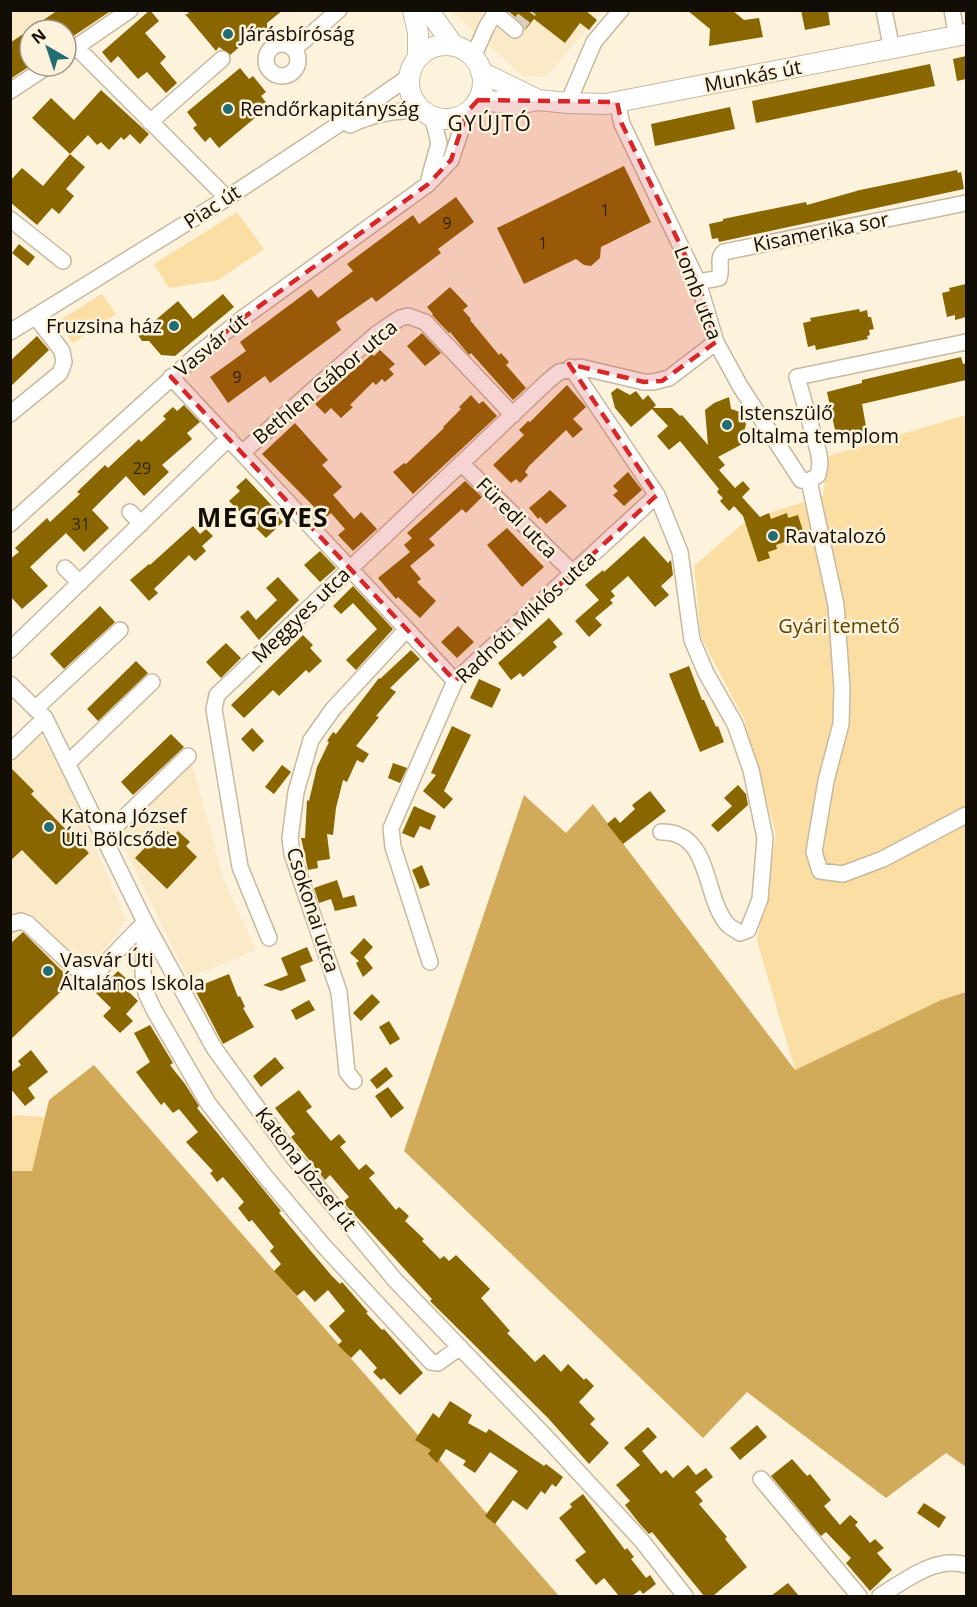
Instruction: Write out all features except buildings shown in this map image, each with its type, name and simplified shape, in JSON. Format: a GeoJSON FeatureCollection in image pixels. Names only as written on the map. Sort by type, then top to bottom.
{"type":"FeatureCollection","features":[{"type":"Feature","properties":{"kind":"main road"},"geometry":{"type":"LineString","coordinates":[[413,10],[418,33],[414,67],[409,83],[413,98],[427,113],[450,118],[472,106],[517,104],[538,100]]}},
{"type":"Feature","properties":{"kind":"main road"},"geometry":{"type":"LineString","coordinates":[[428,10],[454,46]]}},
{"type":"Feature","properties":{"kind":"main road","name":"Munkás út"},"geometry":{"type":"LineString","coordinates":[[538,100],[606,104],[962,36]]}},
{"type":"Feature","properties":{"kind":"main road"},"geometry":{"type":"LineString","coordinates":[[414,67],[430,48],[454,46],[465,50],[477,64],[538,100]]}},
{"type":"Feature","properties":{"kind":"main road"},"geometry":{"type":"LineString","coordinates":[[472,106],[483,81],[477,64]]}},
{"type":"Feature","properties":{"kind":"street"},"geometry":{"type":"LineString","coordinates":[[78,45],[130,10]]}},
{"type":"Feature","properties":{"kind":"street"},"geometry":{"type":"LineString","coordinates":[[294,49],[339,10]]}},
{"type":"Feature","properties":{"kind":"street"},"geometry":{"type":"LineString","coordinates":[[568,103],[594,42],[621,10]]}},
{"type":"Feature","properties":{"kind":"street"},"geometry":{"type":"LineString","coordinates":[[884,10],[892,50]]}},
{"type":"Feature","properties":{"kind":"street"},"geometry":{"type":"LineString","coordinates":[[952,10],[962,36]]}},
{"type":"Feature","properties":{"kind":"street"},"geometry":{"type":"LineString","coordinates":[[477,64],[496,12],[515,30]]}},
{"type":"Feature","properties":{"kind":"street"},"geometry":{"type":"LineString","coordinates":[[78,56],[150,122],[227,198]]}},
{"type":"Feature","properties":{"kind":"street"},"geometry":{"type":"LineString","coordinates":[[150,122],[222,59]]}},
{"type":"Feature","properties":{"kind":"street","name":"Piac út"},"geometry":{"type":"LineString","coordinates":[[10,332],[227,198],[374,101],[414,67]]}},
{"type":"Feature","properties":{"kind":"street"},"geometry":{"type":"LineString","coordinates":[[10,91],[30,78]]}},
{"type":"Feature","properties":{"kind":"street","name":"Lomb utca"},"geometry":{"type":"LineString","coordinates":[[617,102],[622,124],[698,282],[716,342],[740,386],[803,478]]}},
{"type":"Feature","properties":{"kind":"street","name":"Vasvár út"},"geometry":{"type":"LineString","coordinates":[[10,524],[171,377],[243,318],[428,185],[452,160],[472,106]]}},
{"type":"Feature","properties":{"kind":"street"},"geometry":{"type":"LineString","coordinates":[[276,165],[364,118],[404,110],[427,113],[439,143],[428,185]]}},
{"type":"Feature","properties":{"kind":"street","name":"Kisamerika sor"},"geometry":{"type":"LineString","coordinates":[[698,282],[718,278],[720,258],[724,252],[966,203]]}},
{"type":"Feature","properties":{"kind":"street"},"geometry":{"type":"LineString","coordinates":[[10,219],[63,261]]}},
{"type":"Feature","properties":{"kind":"street","name":"Bethlen Gábor utca"},"geometry":{"type":"LineString","coordinates":[[243,452],[375,335],[400,318],[408,316],[425,322],[513,415]]}},
{"type":"Feature","properties":{"kind":"street"},"geometry":{"type":"LineString","coordinates":[[10,414],[60,373],[64,362],[62,351],[36,317]]}},
{"type":"Feature","properties":{"kind":"street"},"geometry":{"type":"LineString","coordinates":[[662,832],[671,832],[688,841],[701,858],[715,904],[728,925],[740,933],[748,930],[760,899],[765,838],[752,770],[735,724],[706,673],[692,640],[680,552],[657,495],[571,368],[580,367],[644,382],[662,381],[716,342]]}},
{"type":"Feature","properties":{"kind":"street"},"geometry":{"type":"LineString","coordinates":[[966,342],[797,377],[819,454],[818,475],[803,478],[836,605],[842,688],[841,724],[826,781],[814,852],[820,871],[843,874],[883,859],[966,814]]}},
{"type":"Feature","properties":{"kind":"street","name":"Meggyes utca"},"geometry":{"type":"LineString","coordinates":[[269,938],[240,867],[214,710],[217,695],[548,381],[559,372],[571,368]]}},
{"type":"Feature","properties":{"kind":"street"},"geometry":{"type":"LineString","coordinates":[[171,377],[455,681]]}},
{"type":"Feature","properties":{"kind":"street"},"geometry":{"type":"LineString","coordinates":[[14,641],[80,583],[229,438]]}},
{"type":"Feature","properties":{"kind":"street","name":"Füredi utca"},"geometry":{"type":"LineString","coordinates":[[462,464],[572,572]]}},
{"type":"Feature","properties":{"kind":"street","name":"Radnóti Miklós utca"},"geometry":{"type":"LineString","coordinates":[[430,962],[393,847],[392,828],[455,681],[657,495]]}},
{"type":"Feature","properties":{"kind":"street"},"geometry":{"type":"LineString","coordinates":[[130,512],[141,524]]}},
{"type":"Feature","properties":{"kind":"street"},"geometry":{"type":"LineString","coordinates":[[65,568],[80,583]]}},
{"type":"Feature","properties":{"kind":"street"},"geometry":{"type":"LineString","coordinates":[[10,752],[40,714],[120,630]]}},
{"type":"Feature","properties":{"kind":"street","name":"Csokonai utca"},"geometry":{"type":"LineString","coordinates":[[354,1081],[347,1072],[339,992],[292,854],[290,838],[296,792],[311,740],[333,709],[406,630]]}},
{"type":"Feature","properties":{"kind":"street"},"geometry":{"type":"LineString","coordinates":[[68,763],[152,682]]}},
{"type":"Feature","properties":{"kind":"street","name":"Katona József út"},"geometry":{"type":"LineString","coordinates":[[10,684],[40,714],[68,763],[145,922],[214,1048],[293,1157],[395,1280],[642,1541],[685,1596]]}},
{"type":"Feature","properties":{"kind":"street"},"geometry":{"type":"LineString","coordinates":[[104,837],[188,756]]}},
{"type":"Feature","properties":{"kind":"street"},"geometry":{"type":"LineString","coordinates":[[10,924],[21,921],[28,924],[74,967],[89,976],[97,972],[145,922]]}},
{"type":"Feature","properties":{"kind":"street"},"geometry":{"type":"LineString","coordinates":[[145,922],[143,973],[146,993],[208,1102],[265,1176],[323,1245],[431,1362],[438,1363],[460,1347]]}},
{"type":"Feature","properties":{"kind":"street"},"geometry":{"type":"LineString","coordinates":[[761,1479],[859,1596]]}},
{"type":"Feature","properties":{"kind":"street"},"geometry":{"type":"LineString","coordinates":[[880,1596],[935,1565],[947,1562],[966,1565]]}},
{"type":"Feature","properties":{"kind":"highlighted area"},"geometry":{"type":"Polygon","coordinates":[[[478,100],[617,102],[622,124],[698,282],[716,342],[662,381],[644,382],[569,364],[657,495],[455,681],[171,377],[243,318],[427,185],[451,160],[467,112],[478,100]]]}},
{"type":"Feature","properties":{"kind":"shaded area"},"geometry":{"type":"Polygon","coordinates":[[[11,11],[143,11],[78,54],[78,18],[18,18],[18,78],[42,78],[11,99],[11,11]]]}},
{"type":"Feature","properties":{"kind":"shaded area"},"geometry":{"type":"Polygon","coordinates":[[[451,11],[602,11],[546,77],[523,76],[451,11]]]}},
{"type":"Feature","properties":{"kind":"shaded area","name":"Katona József Úti Bölcsőde"},"geometry":{"type":"Polygon","coordinates":[[[39,733],[58,762],[126,919],[115,937],[79,977],[11,1041],[11,761],[39,733]]]}},
{"type":"Feature","properties":{"kind":"shaded area"},"geometry":{"type":"Polygon","coordinates":[[[192,763],[223,878],[256,950],[188,978],[116,831],[192,763]]]}},
{"type":"Feature","properties":{"kind":"shaded area"},"geometry":{"type":"Polygon","coordinates":[[[524,795],[566,833],[593,804],[795,1070],[941,1000],[966,992],[966,1467],[946,1453],[886,1498],[747,1392],[703,1438],[404,1151],[524,795]]]}},
{"type":"Feature","properties":{"kind":"shaded area"},"geometry":{"type":"Polygon","coordinates":[[[94,1065],[559,1596],[11,1596],[11,1171],[32,1171],[49,1100],[94,1065]]]}},
{"type":"Feature","properties":{"kind":"green space"},"geometry":{"type":"Polygon","coordinates":[[[237,212],[264,249],[218,280],[169,288],[154,264],[237,212]]]}},
{"type":"Feature","properties":{"kind":"green space"},"geometry":{"type":"Polygon","coordinates":[[[102,294],[116,314],[73,343],[57,322],[102,294]]]}},
{"type":"Feature","properties":{"kind":"green space","name":"Gyári temető"},"geometry":{"type":"Polygon","coordinates":[[[966,415],[966,992],[941,1000],[795,1070],[757,941],[776,835],[744,719],[701,637],[694,566],[741,525],[769,513],[823,496],[828,456],[966,415]]]}},
{"type":"Feature","properties":{"kind":"green space"},"geometry":{"type":"Polygon","coordinates":[[[10,1115],[45,1117],[32,1172],[11,1171],[10,1115]]]}},
{"type":"Feature","properties":{"kind":"tunnel"},"geometry":{"type":"LineString","coordinates":[[515,30],[530,10]]}},
{"type":"Feature","properties":{"kind":"place","name":"Járásbíróság"},"geometry":{"type":"Point","coordinates":[228,34]}},
{"type":"Feature","properties":{"kind":"place","name":"Rendőrkapitányság"},"geometry":{"type":"Point","coordinates":[228,109]}},
{"type":"Feature","properties":{"kind":"place","name":"Fruzsina ház"},"geometry":{"type":"Point","coordinates":[174,326]}},
{"type":"Feature","properties":{"kind":"place","name":"Istenszülő oltalma templom"},"geometry":{"type":"Point","coordinates":[727,425]}},
{"type":"Feature","properties":{"kind":"place","name":"Ravatalozó"},"geometry":{"type":"Point","coordinates":[773,536]}},
{"type":"Feature","properties":{"kind":"place","name":"Katona József Úti Bölcsőde"},"geometry":{"type":"Point","coordinates":[49,827]}},
{"type":"Feature","properties":{"kind":"place","name":"Vasvár Úti Általános Iskola"},"geometry":{"type":"Point","coordinates":[48,971]}},
{"type":"Feature","properties":{"kind":"district","name":"GYÚJTÓ"},"geometry":{"type":"Point","coordinates":[490,124]}},
{"type":"Feature","properties":{"kind":"district","name":"MEGGYES"},"geometry":{"type":"Point","coordinates":[263,518]}}]}
